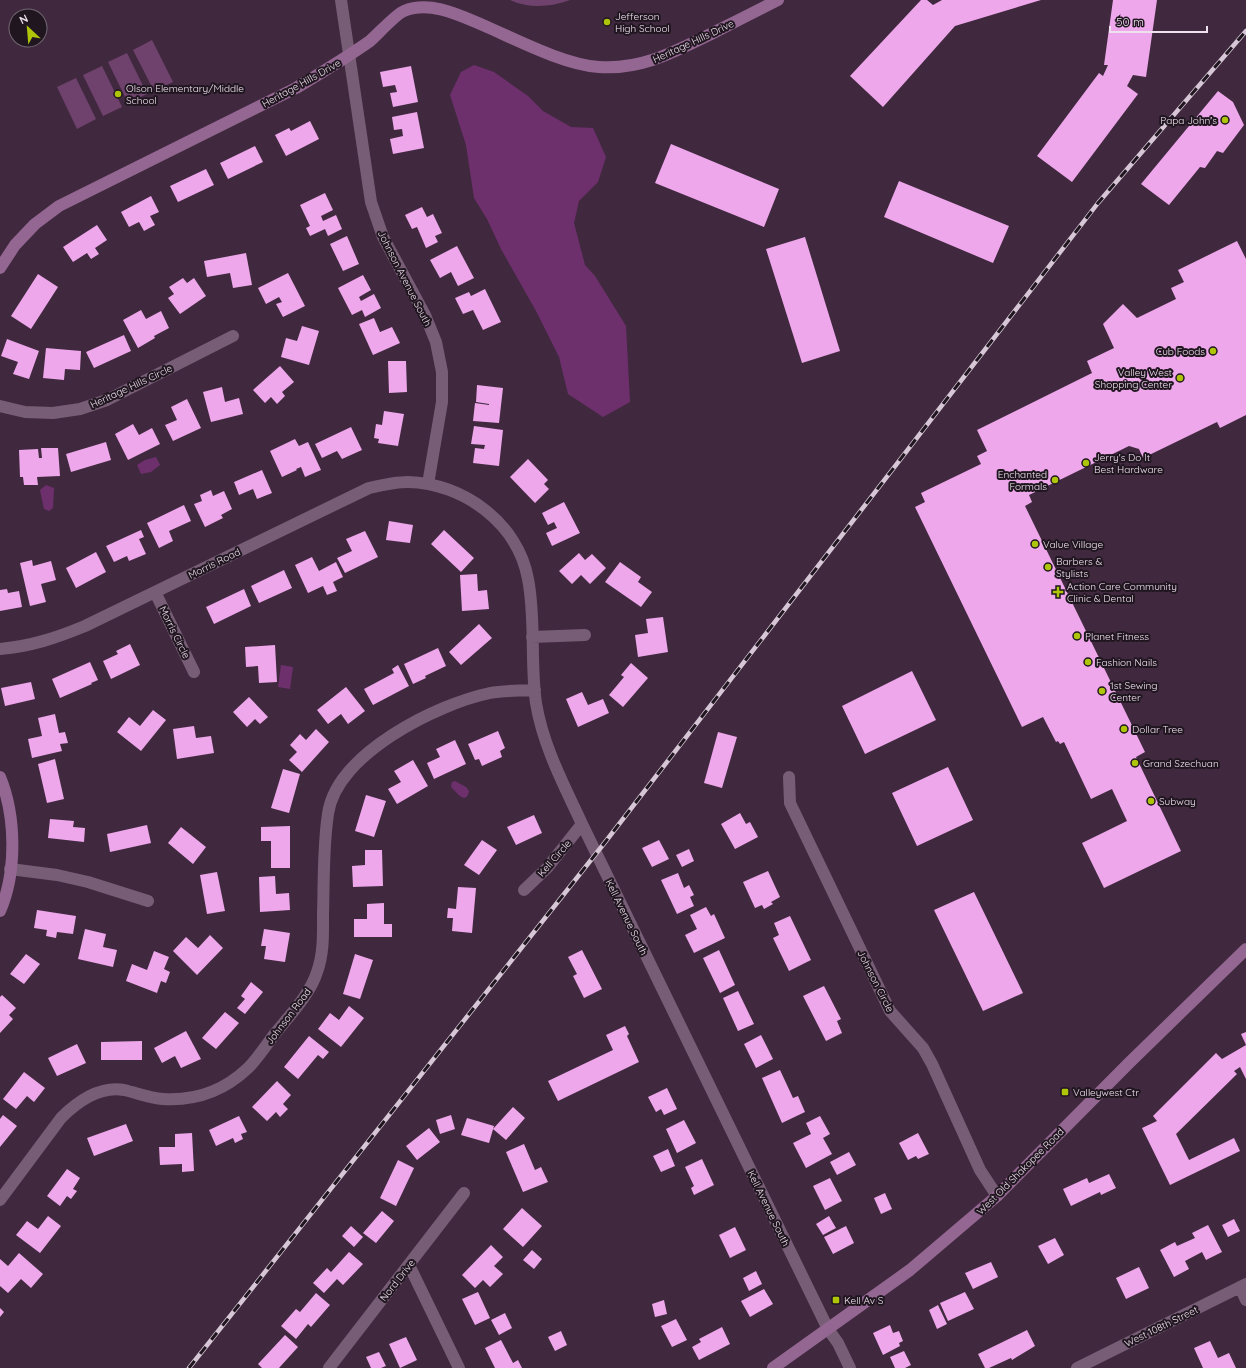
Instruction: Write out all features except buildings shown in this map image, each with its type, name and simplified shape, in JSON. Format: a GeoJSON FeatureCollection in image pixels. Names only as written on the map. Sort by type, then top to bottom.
{"type":"FeatureCollection","features":[{"type":"Feature","properties":{"kind":"street","name":"Johnson Avenue South"},"geometry":{"type":"LineString","coordinates":[[341,0],[371,202],[383,237],[424,315],[436,342],[442,372],[442,402],[428,484]]}},
{"type":"Feature","properties":{"kind":"street","name":"Heritage Hills Drive"},"geometry":{"type":"LineString","coordinates":[[0,268],[15,245],[25,234],[35,224],[59,206],[296,88],[333,67],[371,40],[403,11],[421,8],[440,9],[458,14],[572,62],[598,67],[625,67],[652,61],[677,51],[778,0]]}},
{"type":"Feature","properties":{"kind":"street","name":"Heritage Hills Circle"},"geometry":{"type":"LineString","coordinates":[[0,406],[25,412],[53,413],[80,409],[107,400],[233,336]]}},
{"type":"Feature","properties":{"kind":"street","name":"Morris Road"},"geometry":{"type":"LineString","coordinates":[[0,649],[22,647],[55,638],[85,626],[369,488],[408,482],[428,484]]}},
{"type":"Feature","properties":{"kind":"street","name":"Kell Avenue South"},"geometry":{"type":"LineString","coordinates":[[428,484],[451,491],[472,501],[492,515],[508,534],[520,554],[528,577],[532,601],[532,637],[536,704],[543,734],[554,764],[828,1329],[838,1343],[850,1368]]}},
{"type":"Feature","properties":{"kind":"street","name":"Morris Circle"},"geometry":{"type":"LineString","coordinates":[[155,592],[194,672]]}},
{"type":"Feature","properties":{"kind":"street"},"geometry":{"type":"LineString","coordinates":[[532,637],[585,635]]}},
{"type":"Feature","properties":{"kind":"street","name":"Johnson Road"},"geometry":{"type":"LineString","coordinates":[[0,1200],[62,1118],[72,1107],[86,1097],[103,1092],[121,1090],[161,1099],[185,1099],[208,1094],[230,1083],[248,1068],[308,991],[317,974],[322,955],[324,865],[328,811],[334,794],[342,779],[376,747],[401,730],[428,715],[469,698],[492,693],[535,690]]}},
{"type":"Feature","properties":{"kind":"street"},"geometry":{"type":"LineString","coordinates":[[0,776],[5,788],[10,818],[12,849],[10,869],[0,911]]}},
{"type":"Feature","properties":{"kind":"street","name":"Johnson Circle"},"geometry":{"type":"LineString","coordinates":[[789,777],[790,803],[890,1011],[923,1048],[936,1071],[980,1170],[997,1196]]}},
{"type":"Feature","properties":{"kind":"street","name":"Kell Circle"},"geometry":{"type":"LineString","coordinates":[[524,890],[547,868],[582,824]]}},
{"type":"Feature","properties":{"kind":"street"},"geometry":{"type":"LineString","coordinates":[[10,869],[57,875],[88,882],[148,901]]}},
{"type":"Feature","properties":{"kind":"street","name":"West Old Shakopee Road"},"geometry":{"type":"LineString","coordinates":[[773,1368],[910,1270],[997,1196],[1129,1063],[1246,949]]}},
{"type":"Feature","properties":{"kind":"street","name":"Nord Drive"},"geometry":{"type":"LineString","coordinates":[[329,1368],[464,1193]]}},
{"type":"Feature","properties":{"kind":"street"},"geometry":{"type":"LineString","coordinates":[[409,1265],[459,1368]]}},
{"type":"Feature","properties":{"kind":"street"},"geometry":{"type":"LineString","coordinates":[[1243,1285],[1246,1300]]}},
{"type":"Feature","properties":{"kind":"street","name":"West 108th Street"},"geometry":{"type":"LineString","coordinates":[[1077,1368],[1243,1285]]}},
{"type":"Feature","properties":{"kind":"shaded area"},"geometry":{"type":"Polygon","coordinates":[[[510,0],[570,0],[555,4],[532,6],[510,0]]]}},
{"type":"Feature","properties":{"kind":"shaded area"},"geometry":{"type":"Polygon","coordinates":[[[152,40],[173,82],[154,91],[133,50],[152,40]]]}},
{"type":"Feature","properties":{"kind":"shaded area"},"geometry":{"type":"Polygon","coordinates":[[[127,53],[147,94],[128,103],[108,62],[127,53]]]}},
{"type":"Feature","properties":{"kind":"shaded area"},"geometry":{"type":"Polygon","coordinates":[[[474,65],[494,72],[528,96],[543,111],[571,127],[593,128],[606,157],[598,182],[579,201],[574,223],[585,265],[595,276],[626,326],[630,402],[603,417],[568,394],[559,357],[536,311],[501,249],[487,219],[474,198],[466,145],[450,95],[461,72],[474,65]]]}},
{"type":"Feature","properties":{"kind":"shaded area"},"geometry":{"type":"Polygon","coordinates":[[[102,66],[122,107],[103,116],[83,75],[102,66]]]}},
{"type":"Feature","properties":{"kind":"shaded area"},"geometry":{"type":"Polygon","coordinates":[[[76,78],[96,119],[77,129],[57,87],[76,78]]]}},
{"type":"Feature","properties":{"kind":"shaded area"},"geometry":{"type":"Polygon","coordinates":[[[156,457],[160,465],[151,472],[141,474],[137,465],[145,460],[156,457]]]}},
{"type":"Feature","properties":{"kind":"shaded area"},"geometry":{"type":"Polygon","coordinates":[[[46,485],[54,488],[53,508],[49,511],[44,509],[40,490],[46,485]]]}},
{"type":"Feature","properties":{"kind":"shaded area"},"geometry":{"type":"Polygon","coordinates":[[[281,665],[293,667],[290,689],[278,687],[281,665]]]}},
{"type":"Feature","properties":{"kind":"shaded area"},"geometry":{"type":"Polygon","coordinates":[[[455,781],[466,787],[469,791],[466,797],[463,798],[451,787],[452,782],[455,781]]]}},
{"type":"Feature","properties":{"kind":"railway"},"geometry":{"type":"LineString","coordinates":[[189,1368],[606,841],[1098,203],[1246,31]]}},
{"type":"Feature","properties":{"kind":"place","name":"Jefferson High School"},"geometry":{"type":"Point","coordinates":[607,22]}},
{"type":"Feature","properties":{"kind":"place","name":"Olson Elementary/Middle School"},"geometry":{"type":"Point","coordinates":[118,94]}},
{"type":"Feature","properties":{"kind":"place","name":"Papa John's"},"geometry":{"type":"Point","coordinates":[1225,120]}},
{"type":"Feature","properties":{"kind":"place","name":"Cub Foods"},"geometry":{"type":"Point","coordinates":[1213,351]}},
{"type":"Feature","properties":{"kind":"place","name":"Valley West Shopping Center"},"geometry":{"type":"Point","coordinates":[1180,378]}},
{"type":"Feature","properties":{"kind":"place","name":"Jerry's Do It Best Hardware"},"geometry":{"type":"Point","coordinates":[1086,463]}},
{"type":"Feature","properties":{"kind":"place","name":"Enchanted Formals"},"geometry":{"type":"Point","coordinates":[1055,480]}},
{"type":"Feature","properties":{"kind":"place","name":"Value Village"},"geometry":{"type":"Point","coordinates":[1035,544]}},
{"type":"Feature","properties":{"kind":"place","name":"Barbers & Stylists"},"geometry":{"type":"Point","coordinates":[1048,567]}},
{"type":"Feature","properties":{"kind":"place","name":"Action Care Community Clinic & Dental"},"geometry":{"type":"Point","coordinates":[1058,592]}},
{"type":"Feature","properties":{"kind":"place","name":"Planet Fitness"},"geometry":{"type":"Point","coordinates":[1077,636]}},
{"type":"Feature","properties":{"kind":"place","name":"Fashion Nails"},"geometry":{"type":"Point","coordinates":[1088,662]}},
{"type":"Feature","properties":{"kind":"place","name":"1st Sewing Center"},"geometry":{"type":"Point","coordinates":[1102,691]}},
{"type":"Feature","properties":{"kind":"place","name":"Dollar Tree"},"geometry":{"type":"Point","coordinates":[1124,729]}},
{"type":"Feature","properties":{"kind":"place","name":"Grand Szechuan"},"geometry":{"type":"Point","coordinates":[1135,763]}},
{"type":"Feature","properties":{"kind":"place","name":"Subway"},"geometry":{"type":"Point","coordinates":[1151,801]}},
{"type":"Feature","properties":{"kind":"place","name":"Valleywest Ctr"},"geometry":{"type":"Point","coordinates":[1065,1092]}},
{"type":"Feature","properties":{"kind":"place","name":"Kell Av S"},"geometry":{"type":"Point","coordinates":[836,1300]}}]}
